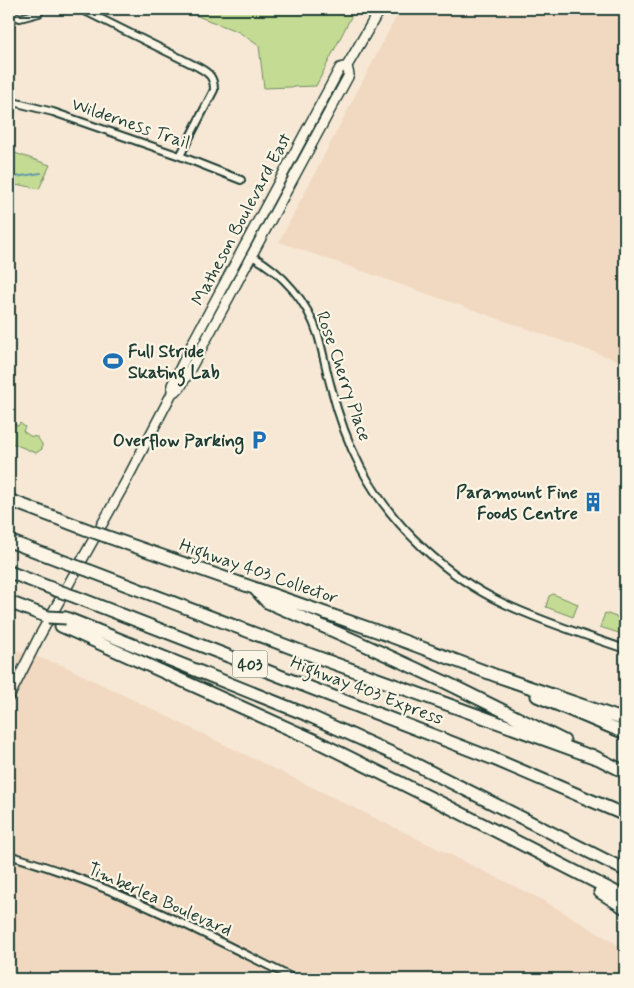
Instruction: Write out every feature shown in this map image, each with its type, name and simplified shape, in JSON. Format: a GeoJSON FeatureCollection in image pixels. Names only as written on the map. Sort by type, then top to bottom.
{"type":"FeatureCollection","features":[{"type":"Feature","properties":{"kind":"highway","name":"Highway 403 Collector"},"geometry":{"type":"LineString","coordinates":[[9,500],[88,530],[385,634],[497,676]]}},
{"type":"Feature","properties":{"kind":"highway","name":"Highway 403 Express"},"geometry":{"type":"LineString","coordinates":[[9,541],[327,661],[596,758]]}},
{"type":"Feature","properties":{"kind":"highway","name":"Highway 403 Express"},"geometry":{"type":"LineString","coordinates":[[9,572],[485,756],[625,815]]}},
{"type":"Feature","properties":{"kind":"highway"},"geometry":{"type":"LineString","coordinates":[[255,589],[267,602],[445,682],[540,728],[596,758]]}},
{"type":"Feature","properties":{"kind":"highway"},"geometry":{"type":"LineString","coordinates":[[9,602],[305,714],[396,755],[625,870]]}},
{"type":"Feature","properties":{"kind":"highway"},"geometry":{"type":"LineString","coordinates":[[63,622],[314,740],[625,897]]}},
{"type":"Feature","properties":{"kind":"highway"},"geometry":{"type":"LineString","coordinates":[[497,676],[625,720]]}},
{"type":"Feature","properties":{"kind":"highway"},"geometry":{"type":"LineString","coordinates":[[497,676],[551,703],[625,733]]}},
{"type":"Feature","properties":{"kind":"highway","name":"403"},"geometry":{"type":"LineString","coordinates":[[596,758],[625,772]]}},
{"type":"Feature","properties":{"kind":"highway"},"geometry":{"type":"LineString","coordinates":[[542,856],[625,908]]}},
{"type":"Feature","properties":{"kind":"street"},"geometry":{"type":"LineString","coordinates":[[81,9],[198,67],[207,72],[214,80],[214,90],[180,156]]}},
{"type":"Feature","properties":{"kind":"street","name":"Matheson Boulevard East"},"geometry":{"type":"LineString","coordinates":[[172,393],[180,388],[252,256],[349,75],[347,66],[380,9]]}},
{"type":"Feature","properties":{"kind":"street"},"geometry":{"type":"LineString","coordinates":[[9,14],[20,18],[39,13]]}},
{"type":"Feature","properties":{"kind":"street","name":"Matheson Boulevard East"},"geometry":{"type":"LineString","coordinates":[[9,697],[39,637],[124,485],[172,393],[172,385],[197,334],[340,68],[347,66]]}},
{"type":"Feature","properties":{"kind":"street","name":"Wilderness Trail"},"geometry":{"type":"LineString","coordinates":[[9,101],[53,112],[180,156],[241,180]]}},
{"type":"Feature","properties":{"kind":"street","name":"Rose Cherry Place"},"geometry":{"type":"LineString","coordinates":[[252,256],[281,276],[292,288],[308,314],[318,334],[339,416],[354,452],[374,490],[406,530],[438,562],[484,593],[527,614],[625,649]]}},
{"type":"Feature","properties":{"kind":"street","name":"Timberlea Boulevard"},"geometry":{"type":"LineString","coordinates":[[9,855],[67,874],[130,900],[295,979]]}},
{"type":"Feature","properties":{"kind":"shaded area"},"geometry":{"type":"Polygon","coordinates":[[[400,9],[625,9],[625,363],[279,242],[400,9]]]}},
{"type":"Feature","properties":{"kind":"shaded area"},"geometry":{"type":"Polygon","coordinates":[[[9,648],[62,665],[543,900],[625,949],[625,979],[9,979],[9,648]]]}},
{"type":"Feature","properties":{"kind":"green space"},"geometry":{"type":"Polygon","coordinates":[[[179,9],[355,9],[316,86],[264,88],[259,46],[239,32],[179,9]]]}},
{"type":"Feature","properties":{"kind":"green space"},"geometry":{"type":"Polygon","coordinates":[[[9,151],[50,165],[39,189],[22,185],[9,187],[9,151]]]}},
{"type":"Feature","properties":{"kind":"green space"},"geometry":{"type":"Polygon","coordinates":[[[9,421],[18,426],[20,423],[25,427],[23,431],[30,436],[37,437],[42,444],[42,449],[36,453],[9,442],[9,421]]]}},
{"type":"Feature","properties":{"kind":"green space"},"geometry":{"type":"Polygon","coordinates":[[[553,594],[578,604],[573,617],[546,607],[549,596],[553,594]]]}},
{"type":"Feature","properties":{"kind":"green space"},"geometry":{"type":"Polygon","coordinates":[[[605,613],[625,620],[625,635],[600,627],[605,613]]]}},
{"type":"Feature","properties":{"kind":"waterway"},"geometry":{"type":"LineString","coordinates":[[9,178],[41,173]]}},
{"type":"Feature","properties":{"kind":"place","name":"Full Stride Skating Lab"},"geometry":{"type":"Point","coordinates":[113,361]}},
{"type":"Feature","properties":{"kind":"place","name":"Overflow Parking"},"geometry":{"type":"Point","coordinates":[259,440]}},
{"type":"Feature","properties":{"kind":"place","name":"Paramount Fine Foods Centre"},"geometry":{"type":"Point","coordinates":[593,502]}}]}
